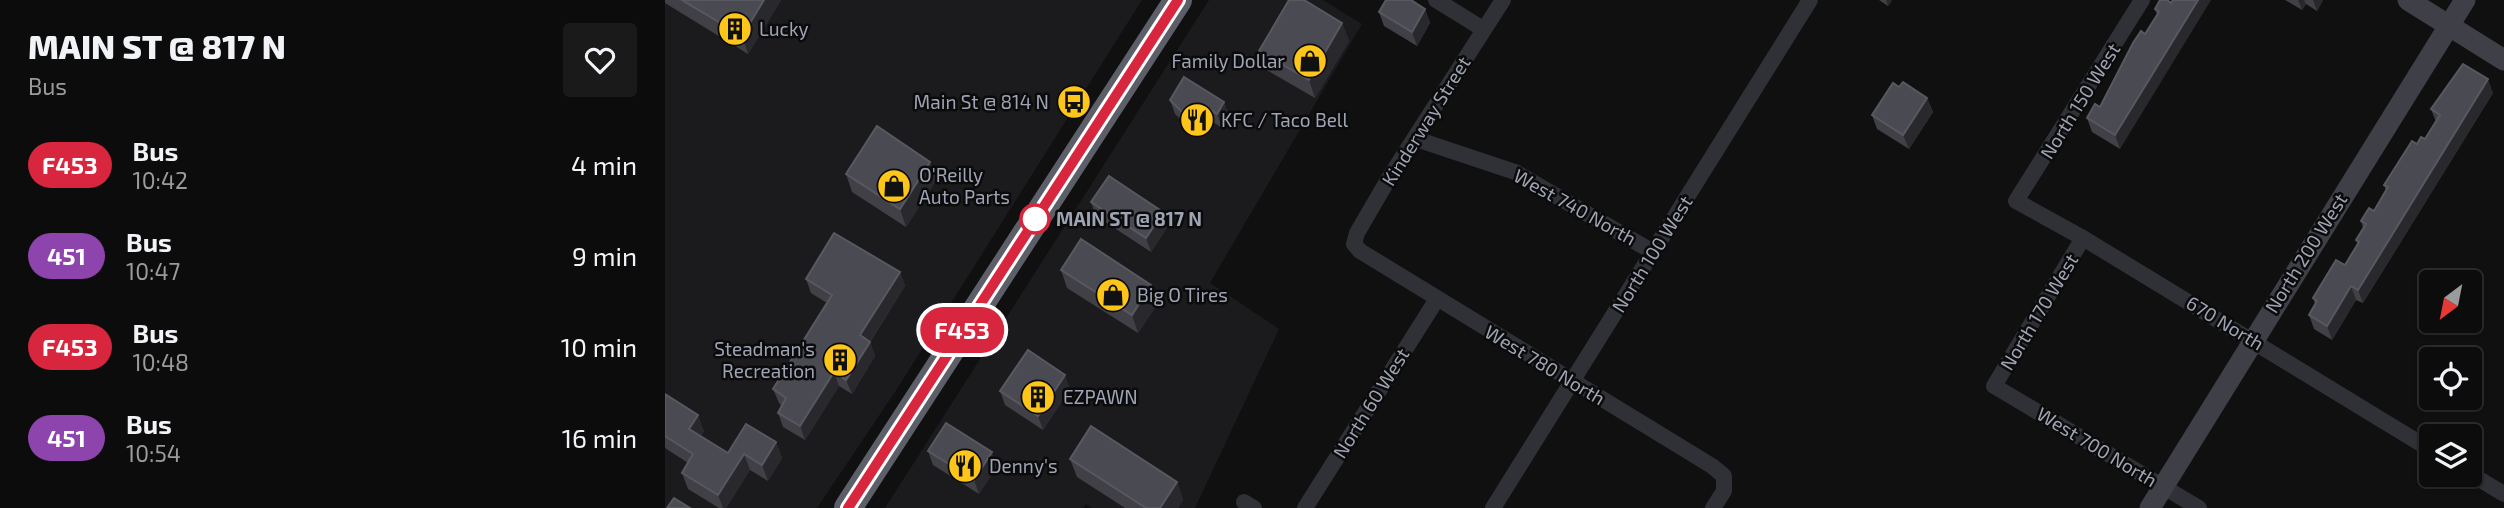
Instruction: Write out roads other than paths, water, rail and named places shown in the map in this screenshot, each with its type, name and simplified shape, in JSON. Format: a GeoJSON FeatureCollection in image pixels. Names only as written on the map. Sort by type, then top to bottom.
{"type":"FeatureCollection","features":[{"type":"Feature","properties":{"kind":"highway"},"geometry":{"type":"LineString","coordinates":[[848,508],[1178,0]]}},
{"type":"Feature","properties":{"kind":"street"},"geometry":{"type":"LineString","coordinates":[[1436,0],[1483,29]]}},
{"type":"Feature","properties":{"kind":"street","name":"Kinderway Street"},"geometry":{"type":"LineString","coordinates":[[1354,244],[1357,233],[1503,0]]}},
{"type":"Feature","properties":{"kind":"street","name":"North 100 West"},"geometry":{"type":"LineString","coordinates":[[1493,508],[1810,0]]}},
{"type":"Feature","properties":{"kind":"street","name":"North 150 West"},"geometry":{"type":"LineString","coordinates":[[2016,201],[2142,0]]}},
{"type":"Feature","properties":{"kind":"street"},"geometry":{"type":"LineString","coordinates":[[2408,0],[2504,60]]}},
{"type":"Feature","properties":{"kind":"street","name":"North 200 West"},"geometry":{"type":"LineString","coordinates":[[2150,508],[2465,0]]}},
{"type":"Feature","properties":{"kind":"street","name":"West 740 North"},"geometry":{"type":"LineString","coordinates":[[1416,139],[1515,172],[1653,252]]}},
{"type":"Feature","properties":{"kind":"street","name":"670 North"},"geometry":{"type":"LineString","coordinates":[[2016,201],[2083,238],[2419,443]]}},
{"type":"Feature","properties":{"kind":"street","name":"North 170 West"},"geometry":{"type":"LineString","coordinates":[[1994,386],[2083,238]]}},
{"type":"Feature","properties":{"kind":"street","name":"West 780 North"},"geometry":{"type":"LineString","coordinates":[[1354,244],[1360,251],[1437,299],[1712,467],[1724,476],[1724,491],[1713,508]]}},
{"type":"Feature","properties":{"kind":"street","name":"North 60 West"},"geometry":{"type":"LineString","coordinates":[[1305,508],[1437,299]]}},
{"type":"Feature","properties":{"kind":"street","name":"West 700 North"},"geometry":{"type":"LineString","coordinates":[[1994,386],[2199,508]]}},
{"type":"Feature","properties":{"kind":"street"},"geometry":{"type":"LineString","coordinates":[[2482,481],[2504,495]]}},
{"type":"Feature","properties":{"kind":"place","name":"Lucky"},"geometry":{"type":"Point","coordinates":[735,29]}},
{"type":"Feature","properties":{"kind":"place","name":"Family Dollar"},"geometry":{"type":"Point","coordinates":[1310,61]}},
{"type":"Feature","properties":{"kind":"place","name":"Main St @ 814 N"},"geometry":{"type":"Point","coordinates":[1074,102]}},
{"type":"Feature","properties":{"kind":"place","name":"KFC / Taco Bell"},"geometry":{"type":"Point","coordinates":[1197,120]}},
{"type":"Feature","properties":{"kind":"place","name":"O'Reilly Auto Parts"},"geometry":{"type":"Point","coordinates":[894,186]}},
{"type":"Feature","properties":{"kind":"place","name":"MAIN ST @ 817 N"},"geometry":{"type":"Point","coordinates":[1035,219]}},
{"type":"Feature","properties":{"kind":"place","name":"Big O Tires"},"geometry":{"type":"Point","coordinates":[1113,295]}},
{"type":"Feature","properties":{"kind":"place","name":"Steadman's Recreation"},"geometry":{"type":"Point","coordinates":[840,360]}},
{"type":"Feature","properties":{"kind":"place","name":"EZPAWN"},"geometry":{"type":"Point","coordinates":[1038,397]}},
{"type":"Feature","properties":{"kind":"place","name":"Denny's"},"geometry":{"type":"Point","coordinates":[965,466]}}]}
